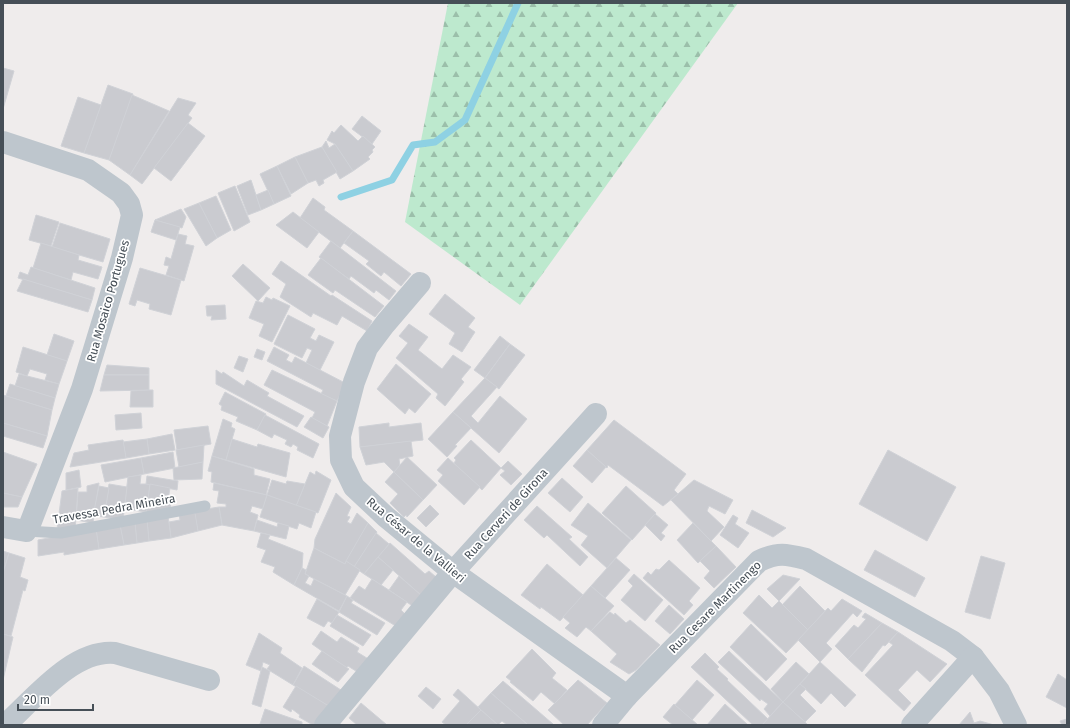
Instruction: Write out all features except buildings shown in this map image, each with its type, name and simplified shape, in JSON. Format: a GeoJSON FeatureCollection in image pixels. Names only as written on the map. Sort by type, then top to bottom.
{"type":"FeatureCollection","features":[{"type":"Feature","properties":{"kind":"street","name":"Rua Mosaico Portugues"},"geometry":{"type":"LineString","coordinates":[[3,142],[88,170],[121,193],[129,204],[132,215],[122,258],[82,389],[56,461],[26,531]]}},
{"type":"Feature","properties":{"kind":"street","name":"Rua César de la Vallieri"},"geometry":{"type":"LineString","coordinates":[[420,283],[385,324],[367,348],[354,382],[340,436],[341,460],[354,486],[386,517],[453,572],[627,696]]}},
{"type":"Feature","properties":{"kind":"street","name":"Rua Cerveri de Girona"},"geometry":{"type":"LineString","coordinates":[[325,725],[453,572],[596,414]]}},
{"type":"Feature","properties":{"kind":"street"},"geometry":{"type":"LineString","coordinates":[[3,527],[26,531]]}},
{"type":"Feature","properties":{"kind":"street","name":"Rua Cesare Martinengo"},"geometry":{"type":"LineString","coordinates":[[603,725],[627,696],[759,561],[772,554],[787,554],[806,559],[952,641],[974,657],[999,691],[1016,725]]}},
{"type":"Feature","properties":{"kind":"street"},"geometry":{"type":"LineString","coordinates":[[5,725],[63,672],[82,659],[105,652],[209,680]]}},
{"type":"Feature","properties":{"kind":"street"},"geometry":{"type":"LineString","coordinates":[[912,725],[974,657]]}},
{"type":"Feature","properties":{"kind":"lane","name":"Travessa Pedra Mineira"},"geometry":{"type":"LineString","coordinates":[[26,531],[61,534],[205,506]]}},
{"type":"Feature","properties":{"kind":"green space"},"geometry":{"type":"Polygon","coordinates":[[[448,3],[738,3],[520,305],[405,222],[448,3]]]}},
{"type":"Feature","properties":{"kind":"waterway"},"geometry":{"type":"LineString","coordinates":[[341,197],[392,180],[413,145],[435,142],[465,120],[518,3]]}}]}
